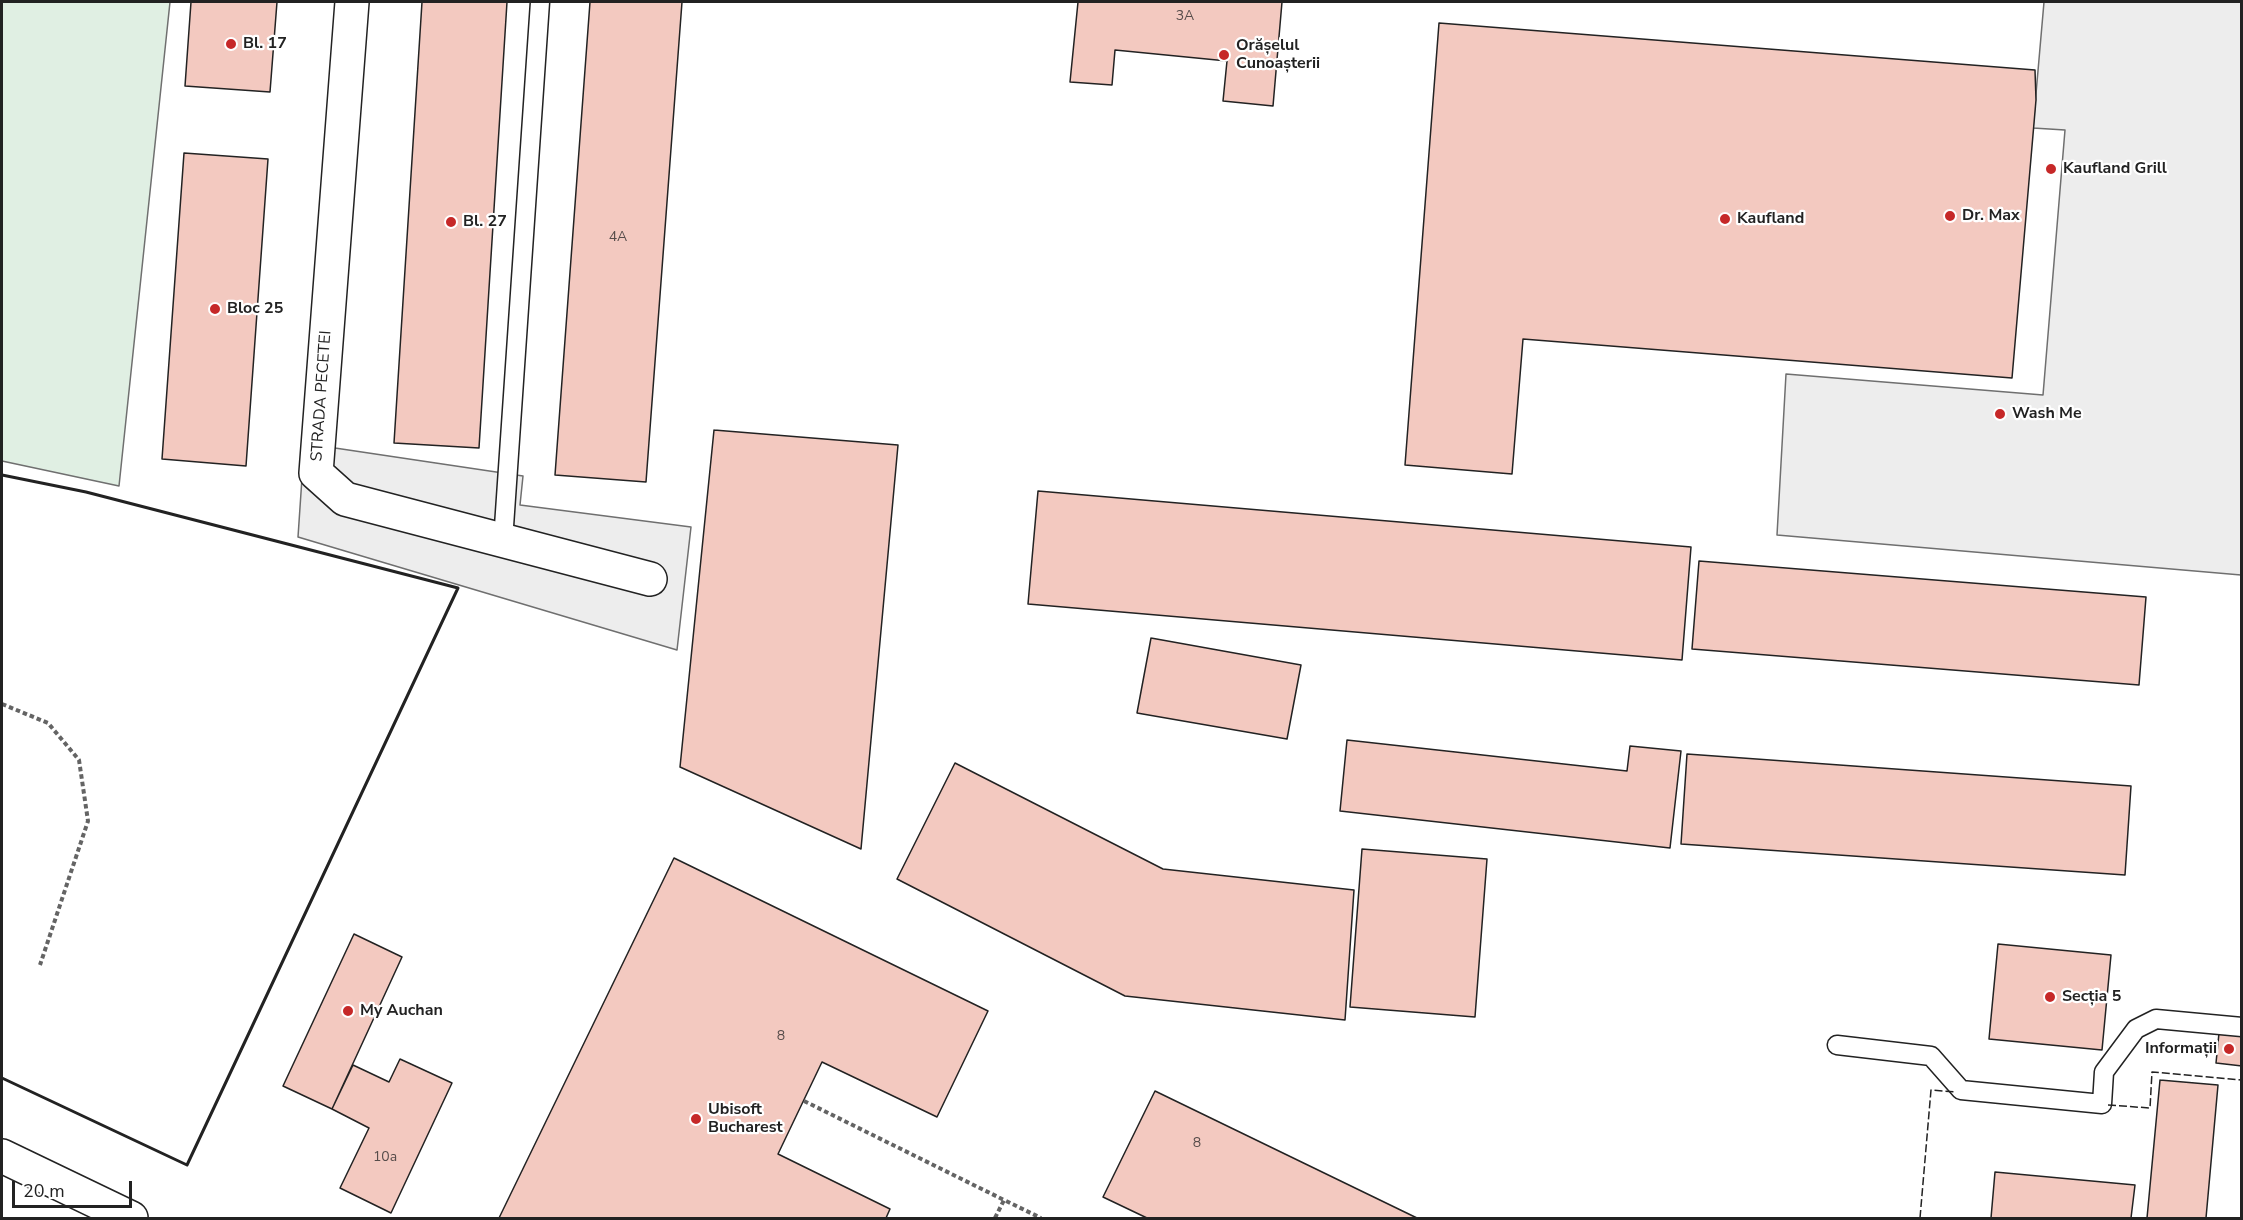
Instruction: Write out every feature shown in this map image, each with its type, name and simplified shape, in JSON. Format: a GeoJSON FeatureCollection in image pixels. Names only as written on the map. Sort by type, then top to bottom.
{"type":"FeatureCollection","features":[{"type":"Feature","properties":{"kind":"street","name":"STRADA PECETEI"},"geometry":{"type":"LineString","coordinates":[[352,2],[316,473],[345,499],[650,579]]}},
{"type":"Feature","properties":{"kind":"street"},"geometry":{"type":"LineString","coordinates":[[2,1156],[131,1218]]}},
{"type":"Feature","properties":{"kind":"lane"},"geometry":{"type":"LineString","coordinates":[[503,541],[540,2]]}},
{"type":"Feature","properties":{"kind":"lane"},"geometry":{"type":"LineString","coordinates":[[1837,1045],[1931,1056],[1961,1090],[2102,1104],[2104,1072],[2136,1029],[2156,1019],[2241,1027]]}},
{"type":"Feature","properties":{"kind":"path"},"geometry":{"type":"LineString","coordinates":[[2,704],[48,723],[79,760],[88,821],[40,965]]}},
{"type":"Feature","properties":{"kind":"path"},"geometry":{"type":"LineString","coordinates":[[804,1101],[1041,1218]]}},
{"type":"Feature","properties":{"kind":"path"},"geometry":{"type":"LineString","coordinates":[[995,1218],[1004,1200]]}},
{"type":"Feature","properties":{"kind":"green space"},"geometry":{"type":"Polygon","coordinates":[[[2,2],[170,2],[119,486],[2,461],[2,2]]]}},
{"type":"Feature","properties":{"kind":"shaded area"},"geometry":{"type":"Polygon","coordinates":[[[2044,2],[2241,2],[2241,575],[1777,535],[1786,374],[2043,395],[2065,130],[2033,128],[2044,2]]]}},
{"type":"Feature","properties":{"kind":"shaded area"},"geometry":{"type":"Polygon","coordinates":[[[335,448],[523,476],[520,505],[691,527],[677,650],[298,537],[303,463],[335,448]]]}},
{"type":"Feature","properties":{"kind":"building","name":"Bl. 17"},"geometry":{"type":"Polygon","coordinates":[[[191,2],[277,2],[270,92],[185,86],[191,2]]]}},
{"type":"Feature","properties":{"kind":"building","name":"Bl. 27"},"geometry":{"type":"Polygon","coordinates":[[[422,2],[507,2],[479,448],[394,443],[422,2]]]}},
{"type":"Feature","properties":{"kind":"building"},"geometry":{"type":"Polygon","coordinates":[[[590,2],[682,2],[646,482],[555,475],[590,2]]]}},
{"type":"Feature","properties":{"kind":"building","name":"Orășelul Cunoașterii"},"geometry":{"type":"Polygon","coordinates":[[[1078,2],[1282,2],[1273,106],[1223,101],[1227,61],[1115,50],[1112,85],[1070,82],[1078,2]]]}},
{"type":"Feature","properties":{"kind":"building","name":"Kaufland"},"geometry":{"type":"Polygon","coordinates":[[[1439,23],[2035,70],[2036,100],[2012,378],[1523,339],[1512,474],[1405,465],[1439,23]]]}},
{"type":"Feature","properties":{"kind":"building","name":"Bloc 25"},"geometry":{"type":"Polygon","coordinates":[[[184,153],[268,159],[246,466],[162,459],[184,153]]]}},
{"type":"Feature","properties":{"kind":"building"},"geometry":{"type":"Polygon","coordinates":[[[714,430],[898,445],[861,849],[680,767],[714,430]]]}},
{"type":"Feature","properties":{"kind":"building"},"geometry":{"type":"Polygon","coordinates":[[[1038,491],[1691,547],[1682,660],[1028,604],[1038,491]]]}},
{"type":"Feature","properties":{"kind":"building"},"geometry":{"type":"Polygon","coordinates":[[[1699,561],[2146,597],[2139,685],[1692,649],[1699,561]]]}},
{"type":"Feature","properties":{"kind":"building"},"geometry":{"type":"Polygon","coordinates":[[[1151,638],[1301,665],[1287,739],[1137,713],[1151,638]]]}},
{"type":"Feature","properties":{"kind":"building"},"geometry":{"type":"Polygon","coordinates":[[[1347,740],[1627,771],[1630,746],[1681,751],[1670,848],[1340,811],[1347,740]]]}},
{"type":"Feature","properties":{"kind":"building"},"geometry":{"type":"Polygon","coordinates":[[[1687,754],[2131,786],[2125,875],[1681,844],[1687,754]]]}},
{"type":"Feature","properties":{"kind":"building"},"geometry":{"type":"Polygon","coordinates":[[[955,763],[1163,869],[1354,890],[1345,1020],[1125,996],[897,879],[955,763]]]}},
{"type":"Feature","properties":{"kind":"building"},"geometry":{"type":"Polygon","coordinates":[[[1362,849],[1487,859],[1475,1017],[1350,1007],[1362,849]]]}},
{"type":"Feature","properties":{"kind":"building"},"geometry":{"type":"Polygon","coordinates":[[[674,858],[988,1011],[937,1117],[822,1062],[778,1154],[890,1209],[886,1218],[499,1218],[674,858]]]}},
{"type":"Feature","properties":{"kind":"building","name":"My Auchan"},"geometry":{"type":"Polygon","coordinates":[[[354,934],[402,957],[332,1109],[283,1086],[354,934]]]}},
{"type":"Feature","properties":{"kind":"building","name":"Secția 5"},"geometry":{"type":"Polygon","coordinates":[[[1998,944],[2111,955],[2102,1050],[1989,1039],[1998,944]]]}},
{"type":"Feature","properties":{"kind":"building","name":"Informații"},"geometry":{"type":"Polygon","coordinates":[[[2219,1033],[2242,1035],[2242,1066],[2216,1063],[2219,1033]]]}},
{"type":"Feature","properties":{"kind":"building"},"geometry":{"type":"Polygon","coordinates":[[[400,1059],[452,1083],[391,1213],[340,1188],[369,1128],[332,1109],[353,1065],[389,1082],[400,1059]]]}},
{"type":"Feature","properties":{"kind":"building"},"geometry":{"type":"Polygon","coordinates":[[[2160,1080],[2218,1085],[2206,1218],[2147,1218],[2160,1080]]]}},
{"type":"Feature","properties":{"kind":"building"},"geometry":{"type":"Polygon","coordinates":[[[1155,1091],[1417,1218],[1147,1218],[1103,1197],[1155,1091]]]}},
{"type":"Feature","properties":{"kind":"building"},"geometry":{"type":"Polygon","coordinates":[[[1995,1172],[2135,1185],[2131,1218],[1991,1218],[1995,1172]]]}},
{"type":"Feature","properties":{"kind":"fence"},"geometry":{"type":"LineString","coordinates":[[2108,1105],[2150,1108],[2152,1072],[2242,1080]]}},
{"type":"Feature","properties":{"kind":"fence"},"geometry":{"type":"LineString","coordinates":[[1920,1218],[1931,1090],[1955,1092]]}},
{"type":"Feature","properties":{"kind":"wall"},"geometry":{"type":"LineString","coordinates":[[2,475],[86,492],[458,588],[187,1165],[2,1078]]}},
{"type":"Feature","properties":{"kind":"place","name":"Bl. 17"},"geometry":{"type":"Point","coordinates":[231,44]}},
{"type":"Feature","properties":{"kind":"place","name":"Orășelul Cunoașterii"},"geometry":{"type":"Point","coordinates":[1224,55]}},
{"type":"Feature","properties":{"kind":"place","name":"Kaufland Grill"},"geometry":{"type":"Point","coordinates":[2051,169]}},
{"type":"Feature","properties":{"kind":"place","name":"Dr. Max"},"geometry":{"type":"Point","coordinates":[1950,216]}},
{"type":"Feature","properties":{"kind":"place","name":"Kaufland"},"geometry":{"type":"Point","coordinates":[1725,219]}},
{"type":"Feature","properties":{"kind":"place","name":"Bl. 27"},"geometry":{"type":"Point","coordinates":[451,222]}},
{"type":"Feature","properties":{"kind":"place","name":"Bloc 25"},"geometry":{"type":"Point","coordinates":[215,309]}},
{"type":"Feature","properties":{"kind":"place","name":"Wash Me"},"geometry":{"type":"Point","coordinates":[2000,414]}},
{"type":"Feature","properties":{"kind":"place","name":"Secția 5"},"geometry":{"type":"Point","coordinates":[2050,997]}},
{"type":"Feature","properties":{"kind":"place","name":"My Auchan"},"geometry":{"type":"Point","coordinates":[348,1011]}},
{"type":"Feature","properties":{"kind":"place","name":"Informații"},"geometry":{"type":"Point","coordinates":[2229,1049]}},
{"type":"Feature","properties":{"kind":"place","name":"Ubisoft Bucharest"},"geometry":{"type":"Point","coordinates":[696,1119]}}]}
